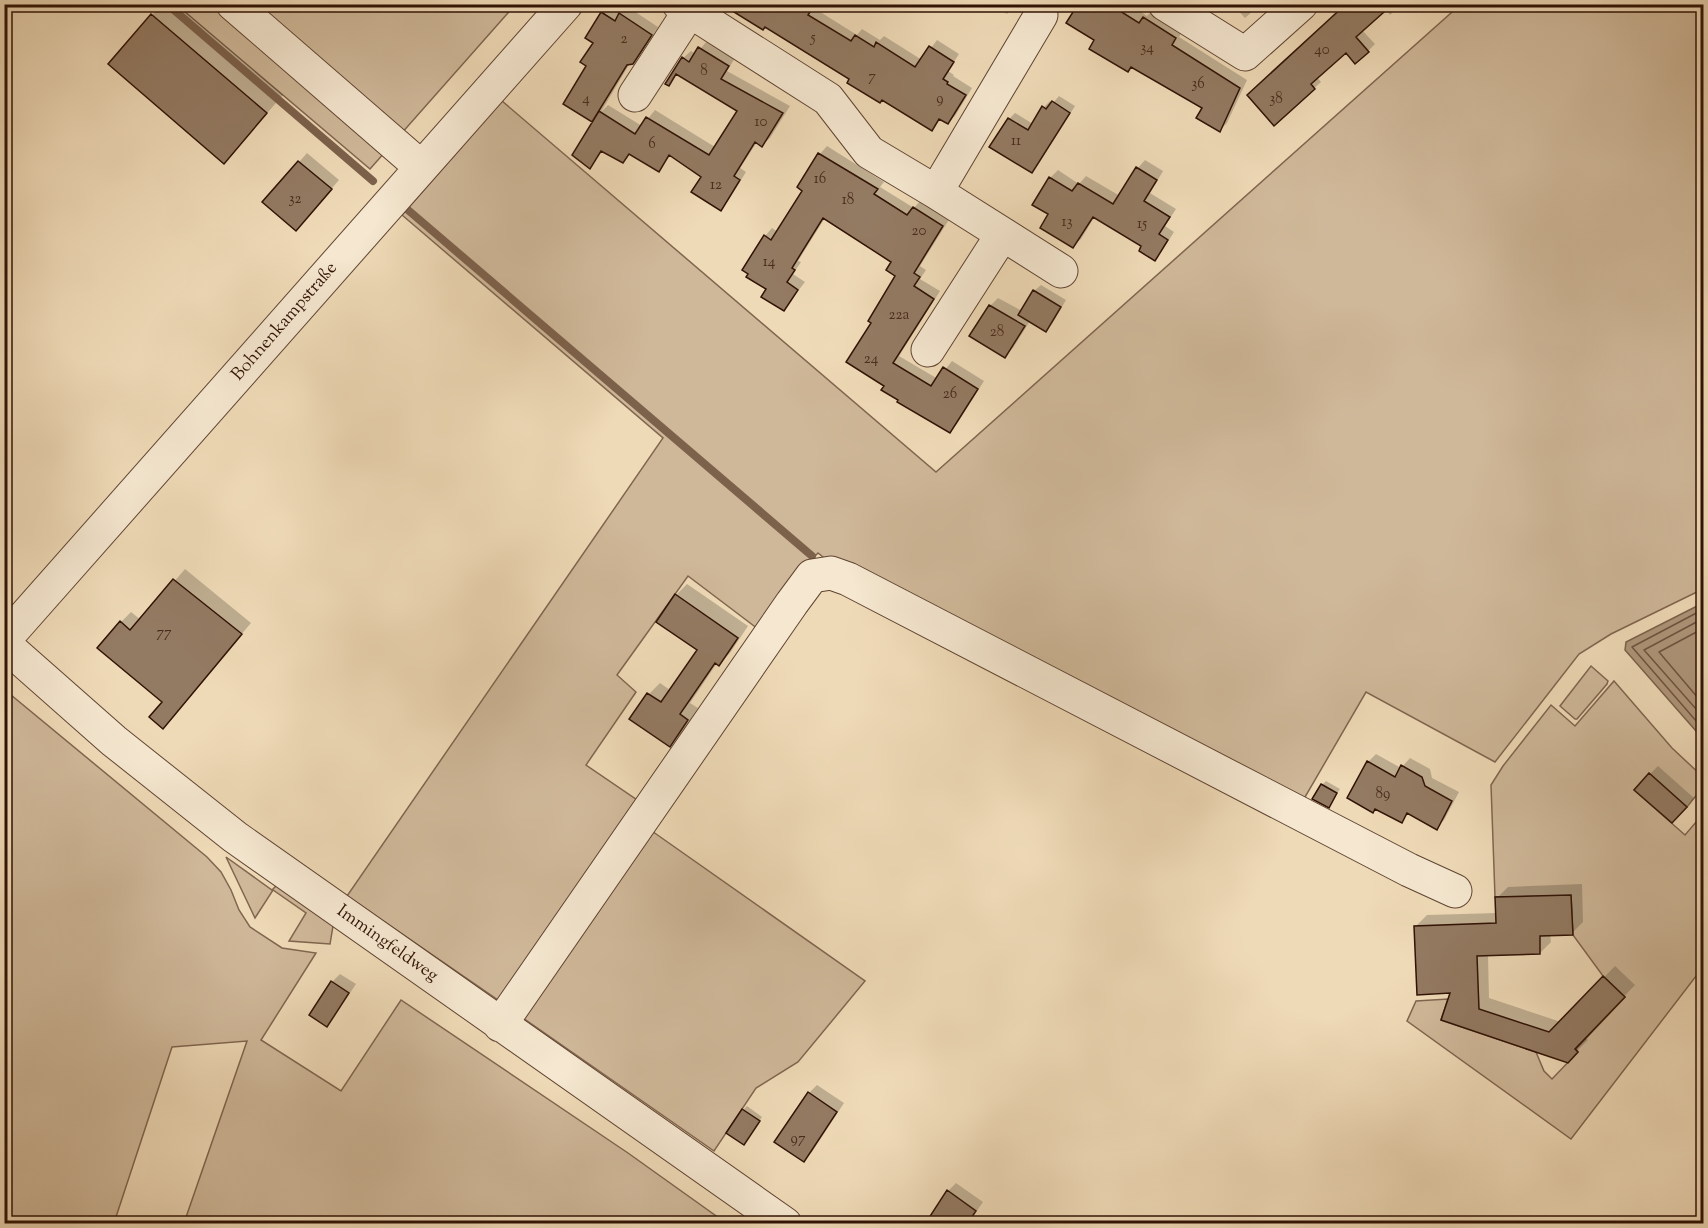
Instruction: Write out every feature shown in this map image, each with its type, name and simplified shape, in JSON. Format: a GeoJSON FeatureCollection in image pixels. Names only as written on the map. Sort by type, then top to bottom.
{"type":"FeatureCollection","features":[{"type":"Feature","properties":{"kind":"street"},"geometry":{"type":"LineString","coordinates":[[233,4],[421,167]]}},
{"type":"Feature","properties":{"kind":"street","name":"Bohnenkampstraße"},"geometry":{"type":"LineString","coordinates":[[4,642],[566,4]]}},
{"type":"Feature","properties":{"kind":"street"},"geometry":{"type":"LineString","coordinates":[[1165,4],[1245,54],[1301,4]]}},
{"type":"Feature","properties":{"kind":"street"},"geometry":{"type":"LineString","coordinates":[[635,95],[684,8],[828,99],[869,152],[1060,271]]}},
{"type":"Feature","properties":{"kind":"street"},"geometry":{"type":"LineString","coordinates":[[936,192],[1041,15]]}},
{"type":"Feature","properties":{"kind":"street"},"geometry":{"type":"LineString","coordinates":[[928,350],[1002,235]]}},
{"type":"Feature","properties":{"kind":"street"},"geometry":{"type":"LineString","coordinates":[[500,1025],[792,603],[812,576],[831,573],[848,579],[1409,870],[1455,891]]}},
{"type":"Feature","properties":{"kind":"street","name":"Immingfeldweg"},"geometry":{"type":"LineString","coordinates":[[4,642],[114,741],[235,837],[785,1224]]}},
{"type":"Feature","properties":{"kind":"shaded area"},"geometry":{"type":"Polygon","coordinates":[[[177,5],[515,5],[370,169],[177,5]]]}},
{"type":"Feature","properties":{"kind":"shaded area"},"geometry":{"type":"Polygon","coordinates":[[[1460,5],[1703,5],[1703,589],[1611,634],[1579,654],[1495,762],[1366,692],[1301,804],[833,565],[818,553],[809,562],[762,632],[688,576],[617,675],[636,692],[586,765],[643,804],[504,1004],[347,896],[663,438],[402,215],[502,101],[936,472],[1460,5]]]}},
{"type":"Feature","properties":{"kind":"shaded area"},"geometry":{"type":"Polygon","coordinates":[[[1591,666],[1608,681],[1575,719],[1560,706],[1591,666]]]}},
{"type":"Feature","properties":{"kind":"shaded area"},"geometry":{"type":"Polygon","coordinates":[[[1614,681],[1672,748],[1703,777],[1703,787],[1687,807],[1649,773],[1634,790],[1685,835],[1703,814],[1703,967],[1571,1139],[1407,1021],[1416,1001],[1448,999],[1441,1020],[1536,1052],[1544,1071],[1552,1079],[1578,1052],[1576,1049],[1625,997],[1603,976],[1573,935],[1571,896],[1495,897],[1491,785],[1551,705],[1575,726],[1614,681]]]}},
{"type":"Feature","properties":{"kind":"shaded area"},"geometry":{"type":"Polygon","coordinates":[[[5,690],[207,857],[221,872],[239,910],[250,927],[282,948],[316,953],[261,1040],[341,1091],[401,1000],[628,1153],[726,1223],[184,1223],[247,1041],[172,1047],[114,1223],[5,1223],[5,690]]]}},
{"type":"Feature","properties":{"kind":"shaded area"},"geometry":{"type":"Polygon","coordinates":[[[649,829],[865,981],[798,1062],[756,1088],[714,1151],[520,1016],[649,829]]]}},
{"type":"Feature","properties":{"kind":"shaded area"},"geometry":{"type":"Polygon","coordinates":[[[226,857],[272,890],[279,883],[334,920],[330,944],[289,941],[306,913],[273,890],[255,918],[226,857]]]}},
{"type":"Feature","properties":{"kind":"water"},"geometry":{"type":"Polygon","coordinates":[[[1703,603],[1703,739],[1625,650],[1626,642],[1703,603]]]}},
{"type":"Feature","properties":{"kind":"building"},"geometry":{"type":"Polygon","coordinates":[[[721,4],[815,4],[808,15],[851,41],[855,35],[874,47],[876,42],[915,67],[929,46],[954,62],[943,79],[948,82],[947,84],[966,95],[948,124],[939,119],[932,131],[882,100],[880,103],[847,83],[849,79],[765,27],[763,30],[721,4]]]}},
{"type":"Feature","properties":{"kind":"building"},"geometry":{"type":"Polygon","coordinates":[[[1078,4],[1109,4],[1139,23],[1143,17],[1176,38],[1172,45],[1240,88],[1220,132],[1196,118],[1202,108],[1131,67],[1128,72],[1089,49],[1094,40],[1066,23],[1078,4]]]}},
{"type":"Feature","properties":{"kind":"building"},"geometry":{"type":"Polygon","coordinates":[[[1346,4],[1393,4],[1356,37],[1369,52],[1355,64],[1346,53],[1311,84],[1315,89],[1274,126],[1247,95],[1346,4]]]}},
{"type":"Feature","properties":{"kind":"building"},"geometry":{"type":"Polygon","coordinates":[[[601,12],[615,21],[619,13],[652,35],[633,64],[627,65],[592,122],[563,104],[586,66],[580,62],[593,43],[585,38],[601,12]]]}},
{"type":"Feature","properties":{"kind":"building"},"geometry":{"type":"Polygon","coordinates":[[[151,14],[267,113],[224,164],[108,64],[151,14]]]}},
{"type":"Feature","properties":{"kind":"building"},"geometry":{"type":"Polygon","coordinates":[[[698,47],[729,66],[721,79],[783,113],[762,147],[755,142],[734,176],[740,180],[721,211],[691,192],[701,177],[669,155],[659,172],[629,154],[623,163],[601,151],[590,169],[572,155],[599,111],[635,134],[646,117],[709,155],[737,111],[676,74],[669,86],[665,84],[682,57],[689,62],[698,47]]]}},
{"type":"Feature","properties":{"kind":"building"},"geometry":{"type":"Polygon","coordinates":[[[1052,101],[1070,113],[1032,173],[989,147],[1008,118],[1028,130],[1042,106],[1046,109],[1052,101]]]}},
{"type":"Feature","properties":{"kind":"building"},"geometry":{"type":"Polygon","coordinates":[[[818,153],[878,189],[874,194],[907,215],[913,207],[943,226],[914,273],[920,277],[914,286],[934,299],[893,363],[931,386],[943,367],[978,389],[950,433],[897,402],[898,400],[881,390],[884,386],[846,362],[871,323],[868,321],[895,276],[886,270],[891,262],[823,218],[792,268],[795,270],[787,282],[798,290],[784,311],[761,297],[766,289],[746,277],[748,274],[742,270],[764,235],[771,240],[802,191],[797,187],[818,153]]]}},
{"type":"Feature","properties":{"kind":"building"},"geometry":{"type":"Polygon","coordinates":[[[298,161],[332,189],[296,231],[262,202],[298,161]]]}},
{"type":"Feature","properties":{"kind":"building"},"geometry":{"type":"Polygon","coordinates":[[[1136,167],[1157,180],[1144,201],[1170,217],[1159,234],[1168,240],[1155,261],[1139,251],[1141,246],[1093,217],[1073,248],[1040,228],[1048,214],[1032,205],[1049,177],[1072,191],[1078,183],[1113,204],[1136,167]]]}},
{"type":"Feature","properties":{"kind":"building"},"geometry":{"type":"Polygon","coordinates":[[[1033,290],[1061,307],[1046,332],[1018,315],[1033,290]]]}},
{"type":"Feature","properties":{"kind":"building"},"geometry":{"type":"Polygon","coordinates":[[[989,305],[1025,326],[1005,358],[969,336],[989,305]]]}},
{"type":"Feature","properties":{"kind":"building"},"geometry":{"type":"Polygon","coordinates":[[[173,579],[242,634],[163,729],[149,717],[162,702],[97,648],[120,621],[130,630],[173,579]]]}},
{"type":"Feature","properties":{"kind":"building"},"geometry":{"type":"Polygon","coordinates":[[[675,594],[738,638],[719,666],[715,663],[680,714],[688,720],[670,747],[629,719],[647,693],[661,702],[697,650],[656,622],[675,594]]]}},
{"type":"Feature","properties":{"kind":"building"},"geometry":{"type":"Polygon","coordinates":[[[1367,761],[1395,777],[1401,765],[1422,777],[1425,786],[1452,801],[1437,830],[1407,813],[1402,823],[1375,809],[1373,813],[1347,798],[1367,761]]]}},
{"type":"Feature","properties":{"kind":"building"},"geometry":{"type":"Polygon","coordinates":[[[1649,773],[1687,807],[1672,823],[1634,790],[1649,773]]]}},
{"type":"Feature","properties":{"kind":"building"},"geometry":{"type":"Polygon","coordinates":[[[1321,784],[1337,793],[1329,808],[1312,799],[1321,784]]]}},
{"type":"Feature","properties":{"kind":"building"},"geometry":{"type":"Polygon","coordinates":[[[1571,895],[1573,935],[1540,936],[1540,954],[1477,956],[1479,1009],[1549,1032],[1603,976],[1625,997],[1575,1049],[1578,1052],[1568,1063],[1441,1020],[1450,993],[1417,995],[1414,926],[1496,923],[1495,897],[1571,895]]]}},
{"type":"Feature","properties":{"kind":"building"},"geometry":{"type":"Polygon","coordinates":[[[331,981],[349,993],[327,1027],[309,1015],[331,981]]]}},
{"type":"Feature","properties":{"kind":"building"},"geometry":{"type":"Polygon","coordinates":[[[808,1092],[837,1112],[804,1162],[774,1142],[808,1092]]]}},
{"type":"Feature","properties":{"kind":"building"},"geometry":{"type":"Polygon","coordinates":[[[742,1109],[760,1121],[744,1145],[726,1133],[742,1109]]]}},
{"type":"Feature","properties":{"kind":"building"},"geometry":{"type":"Polygon","coordinates":[[[947,1190],[976,1211],[967,1224],[925,1224],[947,1190]]]}},
{"type":"Feature","properties":{"kind":"waterway"},"geometry":{"type":"LineString","coordinates":[[167,4],[373,181]]}},
{"type":"Feature","properties":{"kind":"waterway"},"geometry":{"type":"LineString","coordinates":[[408,210],[812,556]]}}]}
